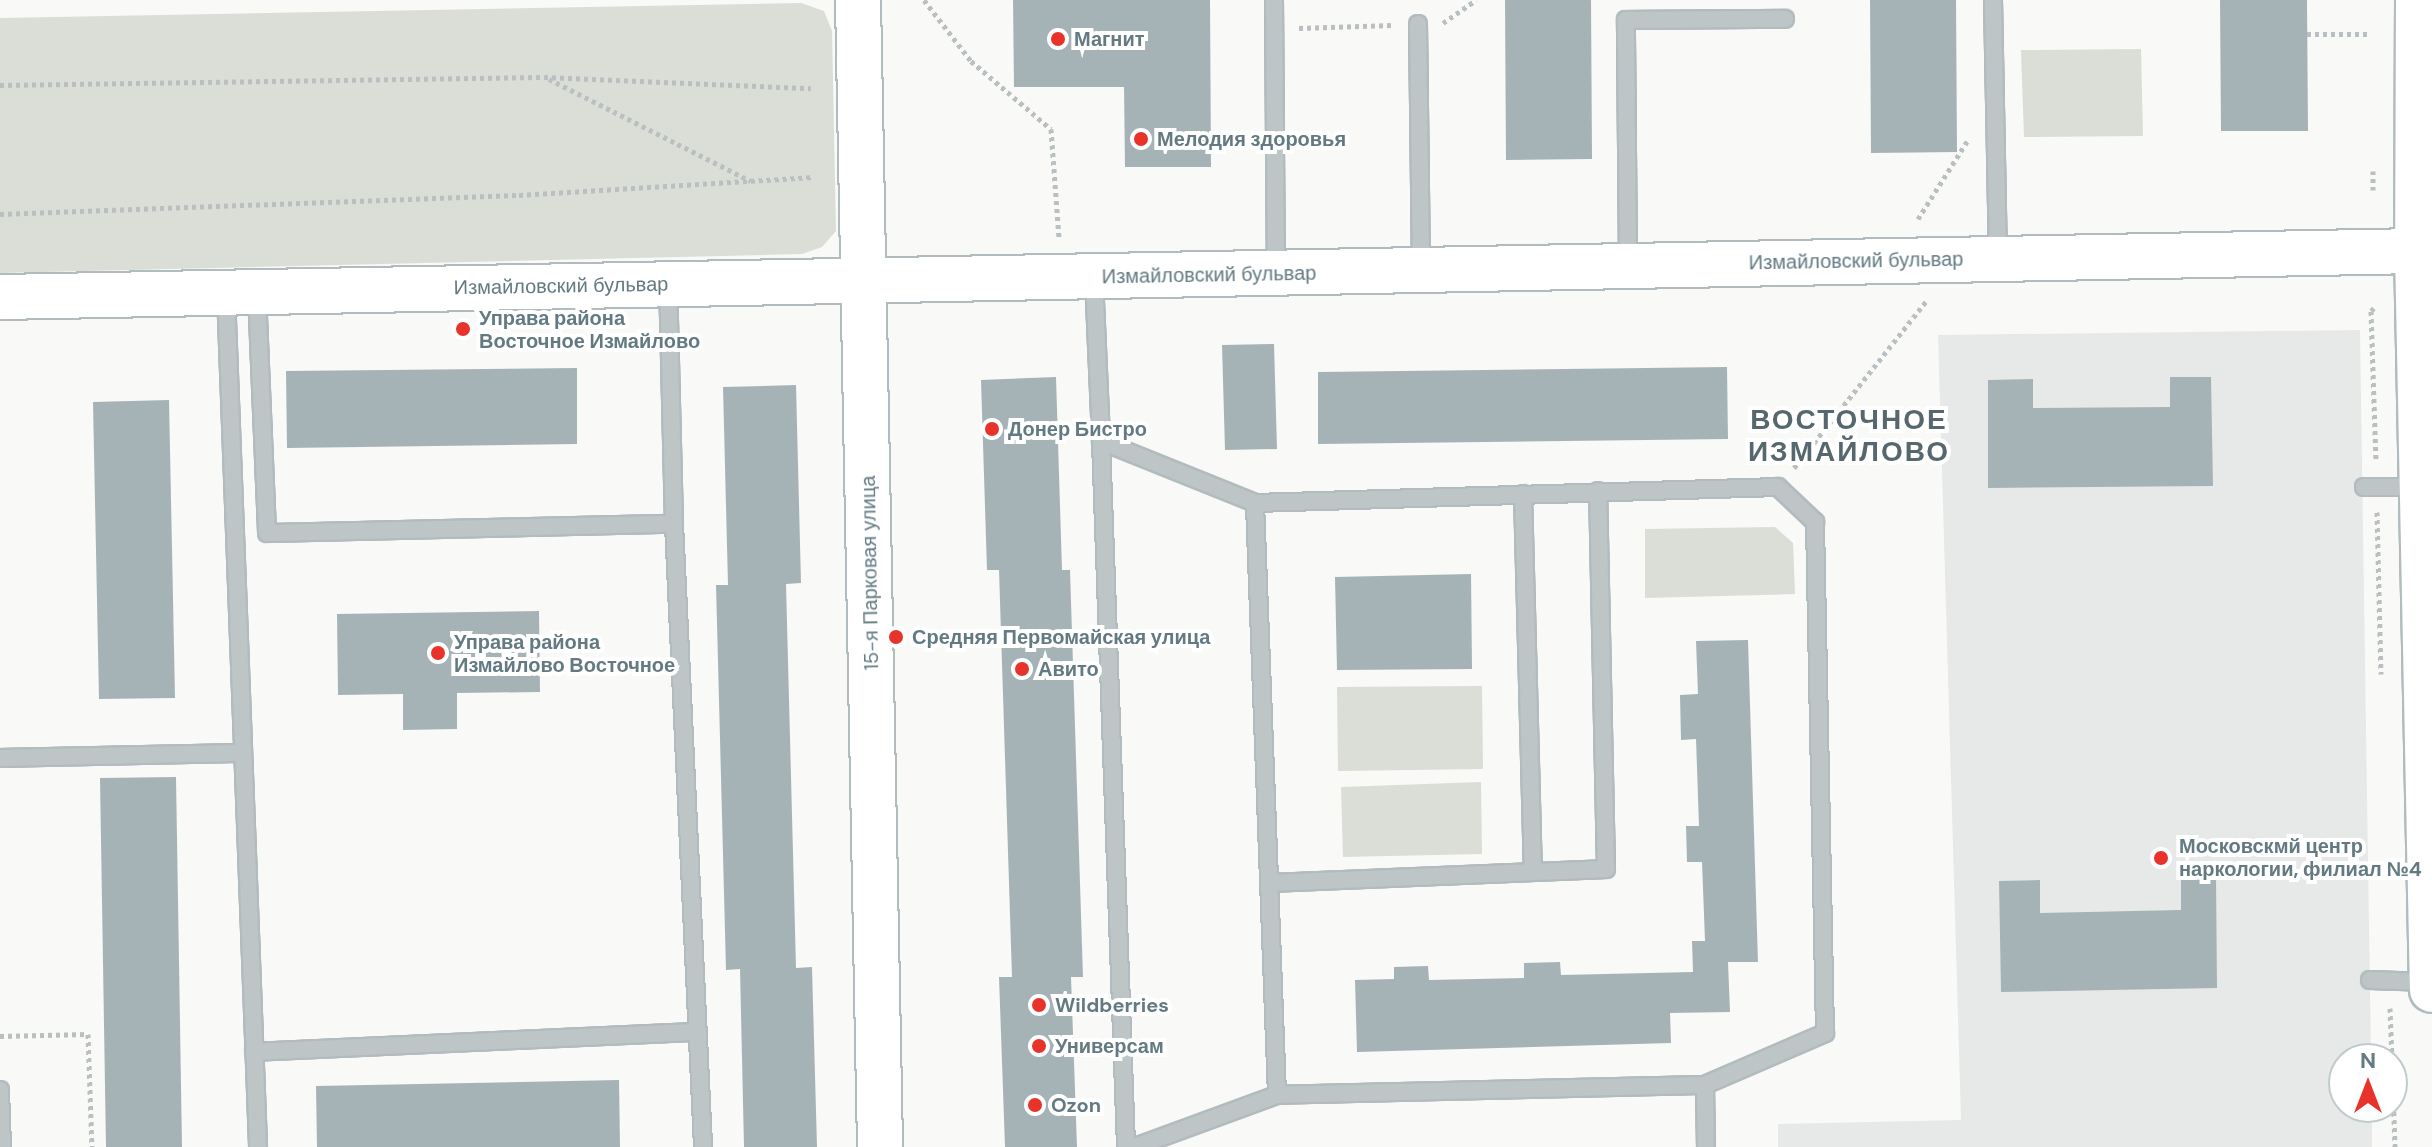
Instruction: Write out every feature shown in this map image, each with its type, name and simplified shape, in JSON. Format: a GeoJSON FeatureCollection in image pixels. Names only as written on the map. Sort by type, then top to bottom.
{"type":"FeatureCollection","features":[{"type":"Feature","properties":{"kind":"street","name":"15-я Парковая улица"},"geometry":{"type":"LineString","coordinates":[[858,0],[880,1147]]}},
{"type":"Feature","properties":{"kind":"street"},"geometry":{"type":"LineString","coordinates":[[2418,0],[2424,110],[2417,251],[2432,990]]}},
{"type":"Feature","properties":{"kind":"street","name":"Измайловский бульвар"},"geometry":{"type":"LineString","coordinates":[[0,297],[2417,251]]}},
{"type":"Feature","properties":{"kind":"lane"},"geometry":{"type":"LineString","coordinates":[[1274,0],[1276,274]]}},
{"type":"Feature","properties":{"kind":"lane"},"geometry":{"type":"LineString","coordinates":[[1993,0],[1998,258]]}},
{"type":"Feature","properties":{"kind":"lane"},"geometry":{"type":"LineString","coordinates":[[1628,266],[1626,20],[1785,19]]}},
{"type":"Feature","properties":{"kind":"lane"},"geometry":{"type":"LineString","coordinates":[[1418,24],[1421,271]]}},
{"type":"Feature","properties":{"kind":"lane"},"geometry":{"type":"LineString","coordinates":[[1094,277],[1126,1147]]}},
{"type":"Feature","properties":{"kind":"lane"},"geometry":{"type":"LineString","coordinates":[[668,284],[674,524],[703,1147]]}},
{"type":"Feature","properties":{"kind":"lane"},"geometry":{"type":"LineString","coordinates":[[242,292],[267,533],[674,524]]}},
{"type":"Feature","properties":{"kind":"lane"},"geometry":{"type":"LineString","coordinates":[[242,292],[243,753],[258,1147]]}},
{"type":"Feature","properties":{"kind":"lane"},"geometry":{"type":"LineString","coordinates":[[1101,441],[1255,503],[1778,487],[1815,522],[1825,1033],[1705,1085],[1277,1095],[1135,1147]]}},
{"type":"Feature","properties":{"kind":"lane"},"geometry":{"type":"LineString","coordinates":[[2364,487],[2423,487]]}},
{"type":"Feature","properties":{"kind":"lane"},"geometry":{"type":"LineString","coordinates":[[1272,883],[1606,869],[1598,491]]}},
{"type":"Feature","properties":{"kind":"lane"},"geometry":{"type":"LineString","coordinates":[[1523,494],[1533,872]]}},
{"type":"Feature","properties":{"kind":"lane"},"geometry":{"type":"LineString","coordinates":[[1255,503],[1272,883],[1277,1095]]}},
{"type":"Feature","properties":{"kind":"lane"},"geometry":{"type":"LineString","coordinates":[[0,758],[243,753]]}},
{"type":"Feature","properties":{"kind":"lane"},"geometry":{"type":"LineString","coordinates":[[2370,980],[2432,982]]}},
{"type":"Feature","properties":{"kind":"lane"},"geometry":{"type":"LineString","coordinates":[[254,1052],[697,1032]]}},
{"type":"Feature","properties":{"kind":"lane"},"geometry":{"type":"LineString","coordinates":[[1705,1085],[1706,1147]]}},
{"type":"Feature","properties":{"kind":"lane"},"geometry":{"type":"LineString","coordinates":[[0,1090],[2,1147]]}},
{"type":"Feature","properties":{"kind":"path"},"geometry":{"type":"LineString","coordinates":[[924,0],[971,61],[1051,129],[1059,244]]}},
{"type":"Feature","properties":{"kind":"path"},"geometry":{"type":"LineString","coordinates":[[1274,29],[1443,23],[1476,0]]}},
{"type":"Feature","properties":{"kind":"path"},"geometry":{"type":"LineString","coordinates":[[2307,34],[2367,34]]}},
{"type":"Feature","properties":{"kind":"path"},"geometry":{"type":"LineString","coordinates":[[0,85],[544,77],[811,88]]}},
{"type":"Feature","properties":{"kind":"path"},"geometry":{"type":"LineString","coordinates":[[544,77],[751,181]]}},
{"type":"Feature","properties":{"kind":"path"},"geometry":{"type":"LineString","coordinates":[[1913,227],[1995,98]]}},
{"type":"Feature","properties":{"kind":"path"},"geometry":{"type":"LineString","coordinates":[[0,214],[519,195],[813,177]]}},
{"type":"Feature","properties":{"kind":"path"},"geometry":{"type":"LineString","coordinates":[[1778,487],[1927,300]]}},
{"type":"Feature","properties":{"kind":"path"},"geometry":{"type":"LineString","coordinates":[[0,1036],[88,1034],[92,1147]]}},
{"type":"Feature","properties":{"kind":"path"},"geometry":{"type":"LineString","coordinates":[[2394,1123],[2395,1147]]}},
{"type":"Feature","properties":{"kind":"shaded area"},"geometry":{"type":"Polygon","coordinates":[[[801,3],[824,11],[832,31],[836,231],[822,247],[802,254],[0,273],[0,18],[801,3]]]}},
{"type":"Feature","properties":{"kind":"shaded area"},"geometry":{"type":"Polygon","coordinates":[[[2141,49],[2143,136],[2024,137],[2021,50],[2141,49]]]}},
{"type":"Feature","properties":{"kind":"shaded area"},"geometry":{"type":"Polygon","coordinates":[[[2360,330],[2371,1043],[2328,1043],[2328,1123],[2372,1123],[2372,1147],[1778,1147],[1778,1124],[1961,1120],[1938,335],[2360,330]]]}},
{"type":"Feature","properties":{"kind":"shaded area"},"geometry":{"type":"Polygon","coordinates":[[[1775,527],[1793,543],[1795,594],[1645,598],[1645,529],[1775,527]]]}},
{"type":"Feature","properties":{"kind":"shaded area"},"geometry":{"type":"Polygon","coordinates":[[[1482,686],[1483,769],[1338,771],[1337,687],[1482,686]]]}},
{"type":"Feature","properties":{"kind":"shaded area"},"geometry":{"type":"Polygon","coordinates":[[[1481,782],[1482,854],[1343,857],[1341,787],[1481,782]]]}},
{"type":"Feature","properties":{"kind":"building"},"geometry":{"type":"Polygon","coordinates":[[[1013,0],[1210,0],[1211,167],[1125,167],[1124,87],[1014,87],[1013,0]]]}},
{"type":"Feature","properties":{"kind":"building"},"geometry":{"type":"Polygon","coordinates":[[[1505,0],[1591,0],[1592,159],[1506,160],[1505,0]]]}},
{"type":"Feature","properties":{"kind":"building"},"geometry":{"type":"Polygon","coordinates":[[[1870,0],[1956,0],[1957,152],[1871,153],[1870,0]]]}},
{"type":"Feature","properties":{"kind":"building"},"geometry":{"type":"Polygon","coordinates":[[[2220,0],[2307,0],[2308,131],[2221,131],[2220,0]]]}},
{"type":"Feature","properties":{"kind":"building"},"geometry":{"type":"Polygon","coordinates":[[[1274,344],[1277,449],[1225,450],[1222,345],[1274,344]]]}},
{"type":"Feature","properties":{"kind":"building"},"geometry":{"type":"Polygon","coordinates":[[[1727,367],[1728,439],[1318,444],[1318,372],[1727,367]]]}},
{"type":"Feature","properties":{"kind":"building"},"geometry":{"type":"Polygon","coordinates":[[[577,368],[577,444],[287,448],[286,371],[577,368]]]}},
{"type":"Feature","properties":{"kind":"building"},"geometry":{"type":"Polygon","coordinates":[[[1056,377],[1062,570],[1070,570],[1083,977],[1071,977],[1077,1147],[1005,1147],[999,977],[1012,977],[999,570],[987,570],[981,380],[1056,377]]]}},
{"type":"Feature","properties":{"kind":"building"},"geometry":{"type":"Polygon","coordinates":[[[2170,377],[2211,377],[2213,486],[1988,488],[1988,380],[2033,379],[2033,408],[2170,407],[2170,377]]]}},
{"type":"Feature","properties":{"kind":"building"},"geometry":{"type":"Polygon","coordinates":[[[796,385],[801,583],[786,584],[796,968],[812,967],[817,1147],[744,1147],[740,969],[726,970],[716,585],[728,585],[723,387],[796,385]]]}},
{"type":"Feature","properties":{"kind":"building"},"geometry":{"type":"Polygon","coordinates":[[[169,400],[175,698],[99,699],[93,402],[169,400]]]}},
{"type":"Feature","properties":{"kind":"building"},"geometry":{"type":"Polygon","coordinates":[[[1471,574],[1472,669],[1337,670],[1335,577],[1471,574]]]}},
{"type":"Feature","properties":{"kind":"building","name":"Управа района Измайлово Восточное"},"geometry":{"type":"Polygon","coordinates":[[[539,611],[540,692],[457,693],[457,729],[403,730],[403,694],[338,695],[337,614],[539,611]]]}},
{"type":"Feature","properties":{"kind":"building"},"geometry":{"type":"Polygon","coordinates":[[[1748,640],[1758,962],[1728,962],[1730,1012],[1670,1013],[1671,1043],[1357,1052],[1355,980],[1394,979],[1394,967],[1428,966],[1429,980],[1524,978],[1524,963],[1560,962],[1561,975],[1693,972],[1692,941],[1705,941],[1702,862],[1687,862],[1686,826],[1699,826],[1696,739],[1681,740],[1680,695],[1698,694],[1696,641],[1748,640]]]}},
{"type":"Feature","properties":{"kind":"building"},"geometry":{"type":"Polygon","coordinates":[[[176,777],[182,1147],[106,1147],[100,778],[176,777]]]}},
{"type":"Feature","properties":{"kind":"building"},"geometry":{"type":"Polygon","coordinates":[[[2216,874],[2217,988],[2001,992],[1999,881],[2040,880],[2040,913],[2181,910],[2181,875],[2216,874]]]}},
{"type":"Feature","properties":{"kind":"building"},"geometry":{"type":"Polygon","coordinates":[[[619,1080],[620,1147],[317,1147],[316,1086],[619,1080]]]}},
{"type":"Feature","properties":{"kind":"place","name":"Магнит"},"geometry":{"type":"Point","coordinates":[1058,39]}},
{"type":"Feature","properties":{"kind":"place","name":"Мелодия здоровья"},"geometry":{"type":"Point","coordinates":[1141,139]}},
{"type":"Feature","properties":{"kind":"place","name":"Управа района Восточное Измайлово"},"geometry":{"type":"Point","coordinates":[463,329]}},
{"type":"Feature","properties":{"kind":"place","name":"Донер Бистро"},"geometry":{"type":"Point","coordinates":[992,429]}},
{"type":"Feature","properties":{"kind":"place","name":"Средняя Первомайская улица"},"geometry":{"type":"Point","coordinates":[896,637]}},
{"type":"Feature","properties":{"kind":"place","name":"Управа района Измайлово Восточное"},"geometry":{"type":"Point","coordinates":[438,653]}},
{"type":"Feature","properties":{"kind":"place","name":"Авито"},"geometry":{"type":"Point","coordinates":[1022,669]}},
{"type":"Feature","properties":{"kind":"place","name":"Московскмй центр наркологии, филиал №4"},"geometry":{"type":"Point","coordinates":[2161,858]}},
{"type":"Feature","properties":{"kind":"place","name":"Wildberries"},"geometry":{"type":"Point","coordinates":[1039,1005]}},
{"type":"Feature","properties":{"kind":"place","name":"Универсам"},"geometry":{"type":"Point","coordinates":[1039,1046]}},
{"type":"Feature","properties":{"kind":"place","name":"Ozon"},"geometry":{"type":"Point","coordinates":[1035,1105]}},
{"type":"Feature","properties":{"kind":"district","name":"ВОСТОЧНОЕ ИЗМАЙЛОВО"},"geometry":{"type":"Point","coordinates":[1849,436]}}]}
